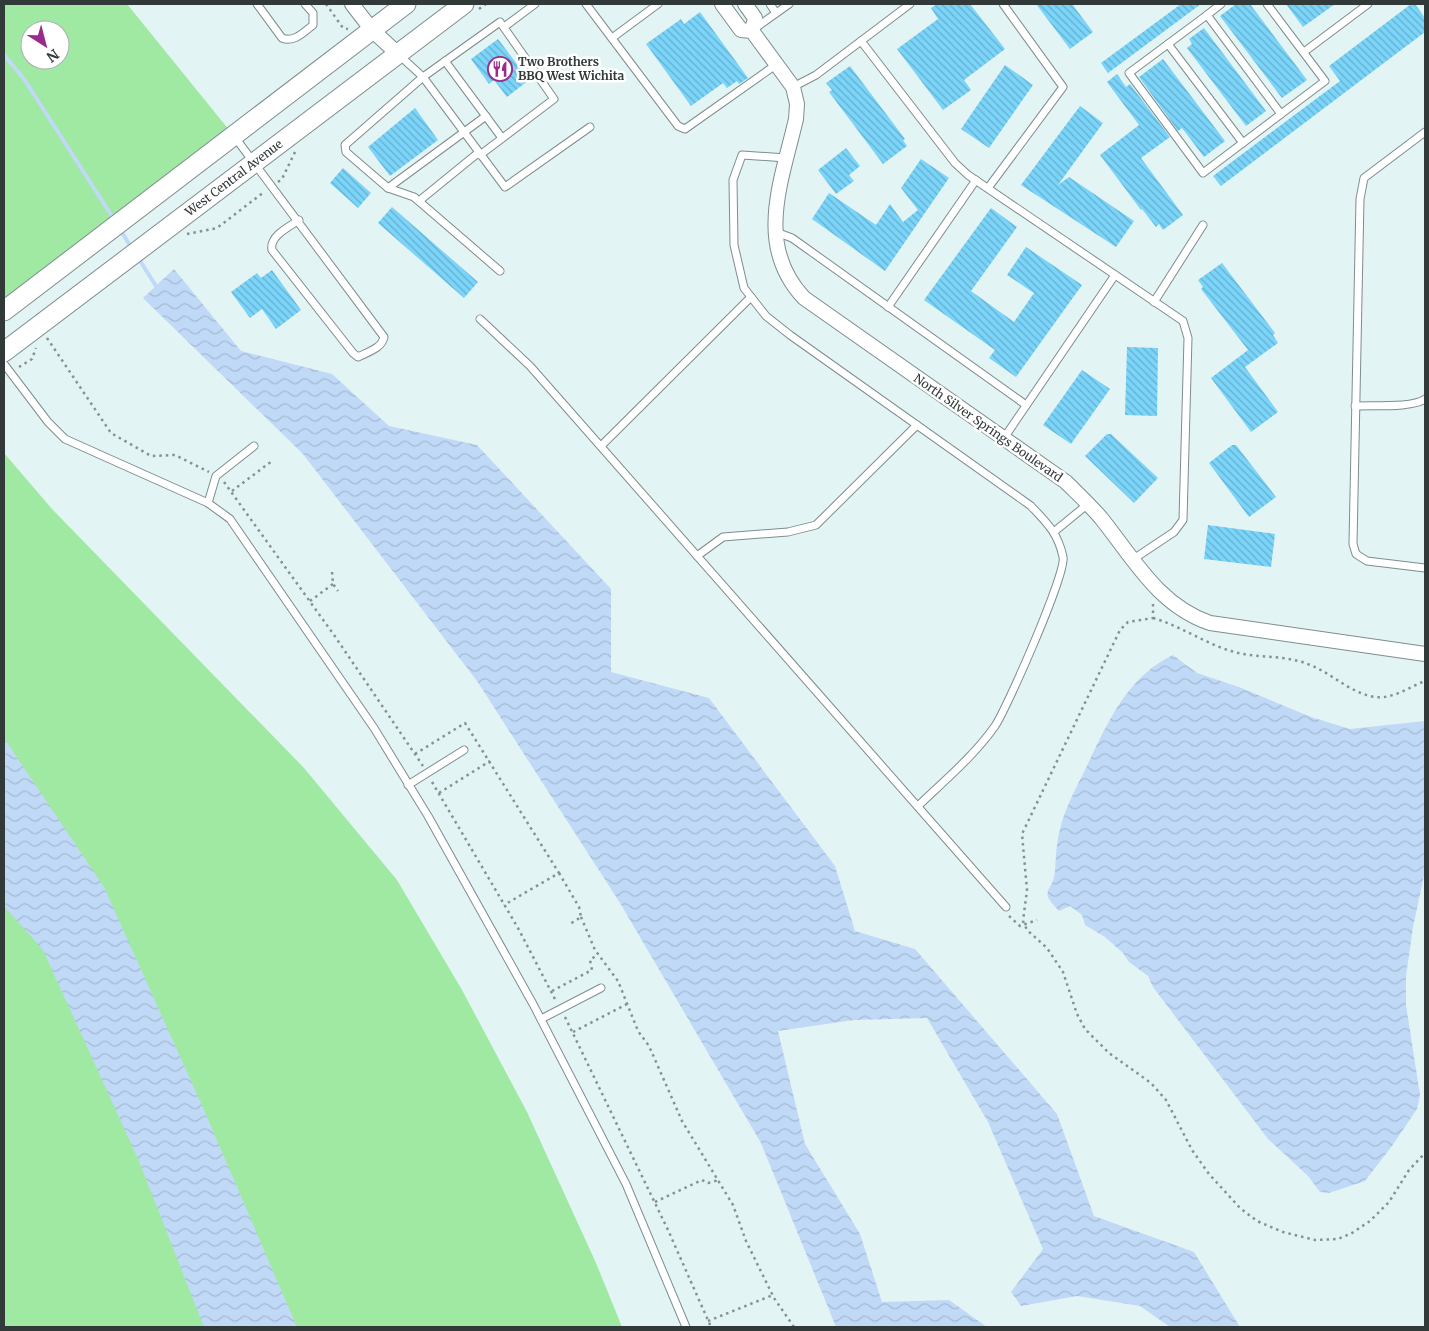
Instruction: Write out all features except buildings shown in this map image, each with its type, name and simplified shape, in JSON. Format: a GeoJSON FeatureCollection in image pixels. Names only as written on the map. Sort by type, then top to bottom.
{"type":"FeatureCollection","features":[{"type":"Feature","properties":{"kind":"main road"},"geometry":{"type":"LineString","coordinates":[[4,312],[406,4]]}},
{"type":"Feature","properties":{"kind":"main road","name":"West Central Avenue"},"geometry":{"type":"LineString","coordinates":[[4,352],[93,284],[174,232],[254,163],[398,54],[471,7]]}},
{"type":"Feature","properties":{"kind":"street"},"geometry":{"type":"LineString","coordinates":[[352,4],[372,30],[398,54]]}},
{"type":"Feature","properties":{"kind":"street","name":"North Silver Springs Boulevard"},"geometry":{"type":"LineString","coordinates":[[722,4],[740,30],[752,31],[793,87],[797,104],[796,118],[775,210],[774,231],[785,274],[804,298],[1066,482],[1088,504],[1132,560],[1168,601],[1183,611],[1210,624],[1425,654]]}},
{"type":"Feature","properties":{"kind":"street","name":"North Silver Springs Boulevard"},"geometry":{"type":"LineString","coordinates":[[745,4],[755,18],[752,31]]}},
{"type":"Feature","properties":{"kind":"lane"},"geometry":{"type":"LineString","coordinates":[[257,4],[282,38],[286,40],[293,39],[313,25],[313,13],[306,4]]}},
{"type":"Feature","properties":{"kind":"lane"},"geometry":{"type":"LineString","coordinates":[[504,28],[535,4]]}},
{"type":"Feature","properties":{"kind":"lane"},"geometry":{"type":"LineString","coordinates":[[586,4],[678,126],[685,129],[777,64]]}},
{"type":"Feature","properties":{"kind":"lane"},"geometry":{"type":"LineString","coordinates":[[612,38],[658,4]]}},
{"type":"Feature","properties":{"kind":"lane"},"geometry":{"type":"LineString","coordinates":[[770,4],[776,13]]}},
{"type":"Feature","properties":{"kind":"lane"},"geometry":{"type":"LineString","coordinates":[[752,31],[789,4]]}},
{"type":"Feature","properties":{"kind":"lane"},"geometry":{"type":"LineString","coordinates":[[793,87],[816,75],[910,4]]}},
{"type":"Feature","properties":{"kind":"lane"},"geometry":{"type":"LineString","coordinates":[[988,188],[1063,86],[1003,4]]}},
{"type":"Feature","properties":{"kind":"lane"},"geometry":{"type":"LineString","coordinates":[[1221,4],[1128,73],[1203,173],[1325,81],[1268,4]]}},
{"type":"Feature","properties":{"kind":"lane"},"geometry":{"type":"LineString","coordinates":[[1304,52],[1368,4]]}},
{"type":"Feature","properties":{"kind":"lane"},"geometry":{"type":"LineString","coordinates":[[1206,15],[1281,114]]}},
{"type":"Feature","properties":{"kind":"lane"},"geometry":{"type":"LineString","coordinates":[[419,201],[554,99],[500,22],[496,23],[423,77],[345,145],[346,152],[388,188],[414,197],[500,271]]}},
{"type":"Feature","properties":{"kind":"lane"},"geometry":{"type":"LineString","coordinates":[[861,41],[955,163],[976,180],[1183,321],[1188,338],[1182,520],[1174,532],[1132,560]]}},
{"type":"Feature","properties":{"kind":"lane"},"geometry":{"type":"LineString","coordinates":[[1168,44],[1243,143]]}},
{"type":"Feature","properties":{"kind":"lane"},"geometry":{"type":"LineString","coordinates":[[398,54],[423,77],[505,188],[590,127]]}},
{"type":"Feature","properties":{"kind":"lane"},"geometry":{"type":"LineString","coordinates":[[445,61],[502,138]]}},
{"type":"Feature","properties":{"kind":"lane"},"geometry":{"type":"LineString","coordinates":[[388,188],[486,116]]}},
{"type":"Feature","properties":{"kind":"lane"},"geometry":{"type":"LineString","coordinates":[[1425,132],[1364,178],[1360,199],[1352,544],[1356,554],[1366,561],[1425,568]]}},
{"type":"Feature","properties":{"kind":"lane"},"geometry":{"type":"LineString","coordinates":[[234,136],[299,220],[384,337],[382,343],[373,350],[358,357],[353,353],[272,250],[271,244],[274,238],[299,220]]}},
{"type":"Feature","properties":{"kind":"lane"},"geometry":{"type":"LineString","coordinates":[[787,158],[742,155],[733,180],[734,245],[744,288],[766,316],[782,329],[1031,506],[1055,531],[1064,559],[1055,594],[996,725],[966,760],[918,806]]}},
{"type":"Feature","properties":{"kind":"lane"},"geometry":{"type":"LineString","coordinates":[[888,307],[976,180]]}},
{"type":"Feature","properties":{"kind":"lane"},"geometry":{"type":"LineString","coordinates":[[1154,302],[1204,225]]}},
{"type":"Feature","properties":{"kind":"lane"},"geometry":{"type":"LineString","coordinates":[[774,231],[792,238],[1026,405]]}},
{"type":"Feature","properties":{"kind":"lane"},"geometry":{"type":"LineString","coordinates":[[1004,438],[1115,275]]}},
{"type":"Feature","properties":{"kind":"lane"},"geometry":{"type":"LineString","coordinates":[[601,446],[751,297]]}},
{"type":"Feature","properties":{"kind":"lane"},"geometry":{"type":"LineString","coordinates":[[480,319],[530,366],[918,806],[1006,910]]}},
{"type":"Feature","properties":{"kind":"lane"},"geometry":{"type":"LineString","coordinates":[[4,364],[48,422],[65,439],[208,503],[230,519],[374,728],[541,1019],[626,1184],[686,1327]]}},
{"type":"Feature","properties":{"kind":"lane"},"geometry":{"type":"LineString","coordinates":[[1356,406],[1401,404],[1425,399]]}},
{"type":"Feature","properties":{"kind":"lane"},"geometry":{"type":"LineString","coordinates":[[698,556],[723,537],[788,532],[816,525],[917,425]]}},
{"type":"Feature","properties":{"kind":"lane"},"geometry":{"type":"LineString","coordinates":[[208,503],[216,476],[254,446]]}},
{"type":"Feature","properties":{"kind":"lane"},"geometry":{"type":"LineString","coordinates":[[1055,531],[1088,504]]}},
{"type":"Feature","properties":{"kind":"lane"},"geometry":{"type":"LineString","coordinates":[[408,785],[464,750]]}},
{"type":"Feature","properties":{"kind":"lane"},"geometry":{"type":"LineString","coordinates":[[541,1019],[601,988]]}},
{"type":"Feature","properties":{"kind":"path"},"geometry":{"type":"LineString","coordinates":[[326,4],[343,28],[352,30]]}},
{"type":"Feature","properties":{"kind":"path"},"geometry":{"type":"LineString","coordinates":[[471,7],[486,4]]}},
{"type":"Feature","properties":{"kind":"path"},"geometry":{"type":"LineString","coordinates":[[174,232],[217,228],[282,179],[295,153],[301,148]]}},
{"type":"Feature","properties":{"kind":"path"},"geometry":{"type":"LineString","coordinates":[[232,490],[272,461]]}},
{"type":"Feature","properties":{"kind":"path"},"geometry":{"type":"LineString","coordinates":[[332,572],[333,584],[338,591]]}},
{"type":"Feature","properties":{"kind":"path"},"geometry":{"type":"LineString","coordinates":[[310,601],[333,584]]}},
{"type":"Feature","properties":{"kind":"path"},"geometry":{"type":"LineString","coordinates":[[1153,600],[1153,618]]}},
{"type":"Feature","properties":{"kind":"path"},"geometry":{"type":"LineString","coordinates":[[1425,680],[1390,697],[1375,697],[1360,693],[1309,664],[1232,652],[1171,623],[1153,618],[1128,622],[1120,630],[1022,834],[1026,877],[1023,921],[1036,940],[1047,948],[1063,972],[1077,1014],[1085,1029],[1109,1053],[1151,1083],[1166,1100],[1192,1150],[1209,1174],[1240,1208],[1257,1221],[1283,1232],[1315,1240],[1338,1239],[1370,1221],[1389,1202],[1409,1170],[1425,1153]]}},
{"type":"Feature","properties":{"kind":"path"},"geometry":{"type":"LineString","coordinates":[[415,754],[465,723],[579,907],[581,917],[598,954],[618,980],[638,1031],[649,1046],[682,1121],[733,1204],[746,1241],[773,1295],[794,1327]]}},
{"type":"Feature","properties":{"kind":"path"},"geometry":{"type":"LineString","coordinates":[[439,793],[490,761]]}},
{"type":"Feature","properties":{"kind":"path"},"geometry":{"type":"LineString","coordinates":[[504,905],[559,873]]}},
{"type":"Feature","properties":{"kind":"path"},"geometry":{"type":"LineString","coordinates":[[1006,910],[1020,926],[1037,920]]}},
{"type":"Feature","properties":{"kind":"path"},"geometry":{"type":"LineString","coordinates":[[570,924],[581,917]]}},
{"type":"Feature","properties":{"kind":"path"},"geometry":{"type":"LineString","coordinates":[[551,991],[592,970],[590,960],[598,954]]}},
{"type":"Feature","properties":{"kind":"path"},"geometry":{"type":"LineString","coordinates":[[573,1032],[627,1004]]}},
{"type":"Feature","properties":{"kind":"path"},"geometry":{"type":"LineString","coordinates":[[655,1202],[702,1180],[708,1183],[719,1180]]}},
{"type":"Feature","properties":{"kind":"path"},"geometry":{"type":"LineString","coordinates":[[708,1321],[773,1295]]}},
{"type":"Feature","properties":{"kind":"green space"},"geometry":{"type":"Polygon","coordinates":[[[4,4],[127,4],[234,136],[4,311],[4,4]]]}},
{"type":"Feature","properties":{"kind":"green space"},"geometry":{"type":"Polygon","coordinates":[[[4,453],[52,509],[304,768],[397,880],[462,990],[527,1112],[596,1263],[622,1327],[4,1327],[4,453]]]}},
{"type":"Feature","properties":{"kind":"water"},"geometry":{"type":"Polygon","coordinates":[[[174,269],[241,351],[332,374],[389,426],[477,445],[611,589],[611,672],[709,698],[835,866],[855,931],[915,949],[1057,1114],[1094,1216],[1194,1252],[1240,1327],[1170,1327],[1140,1306],[1077,1296],[1021,1306],[1011,1292],[1043,1249],[988,1122],[927,1018],[854,1020],[778,1031],[805,1144],[860,1234],[882,1302],[949,1300],[987,1327],[836,1327],[761,1143],[620,903],[477,681],[303,454],[143,298],[174,269]]]}},
{"type":"Feature","properties":{"kind":"water"},"geometry":{"type":"Polygon","coordinates":[[[1173,655],[1197,673],[1239,687],[1311,717],[1350,729],[1425,721],[1425,871],[1413,927],[1406,976],[1406,1005],[1420,1095],[1417,1109],[1365,1181],[1329,1193],[1320,1192],[1308,1176],[1268,1139],[1153,987],[1148,976],[1129,962],[1123,953],[1105,937],[1085,925],[1082,915],[1070,906],[1059,911],[1049,898],[1048,891],[1054,878],[1057,843],[1063,818],[1073,793],[1101,737],[1119,704],[1130,689],[1157,664],[1173,655]]]}},
{"type":"Feature","properties":{"kind":"water"},"geometry":{"type":"Polygon","coordinates":[[[4,738],[104,887],[204,1110],[297,1327],[204,1327],[138,1159],[43,950],[4,906],[4,738]]]}},
{"type":"Feature","properties":{"kind":"waterway"},"geometry":{"type":"LineString","coordinates":[[4,55],[24,79],[115,221]]}},
{"type":"Feature","properties":{"kind":"waterway"},"geometry":{"type":"LineString","coordinates":[[120,229],[132,249]]}},
{"type":"Feature","properties":{"kind":"waterway"},"geometry":{"type":"LineString","coordinates":[[137,256],[156,286]]}},
{"type":"Feature","properties":{"kind":"place","name":"Two Brothers BBQ West Wichita"},"geometry":{"type":"Point","coordinates":[500,69]}}]}
